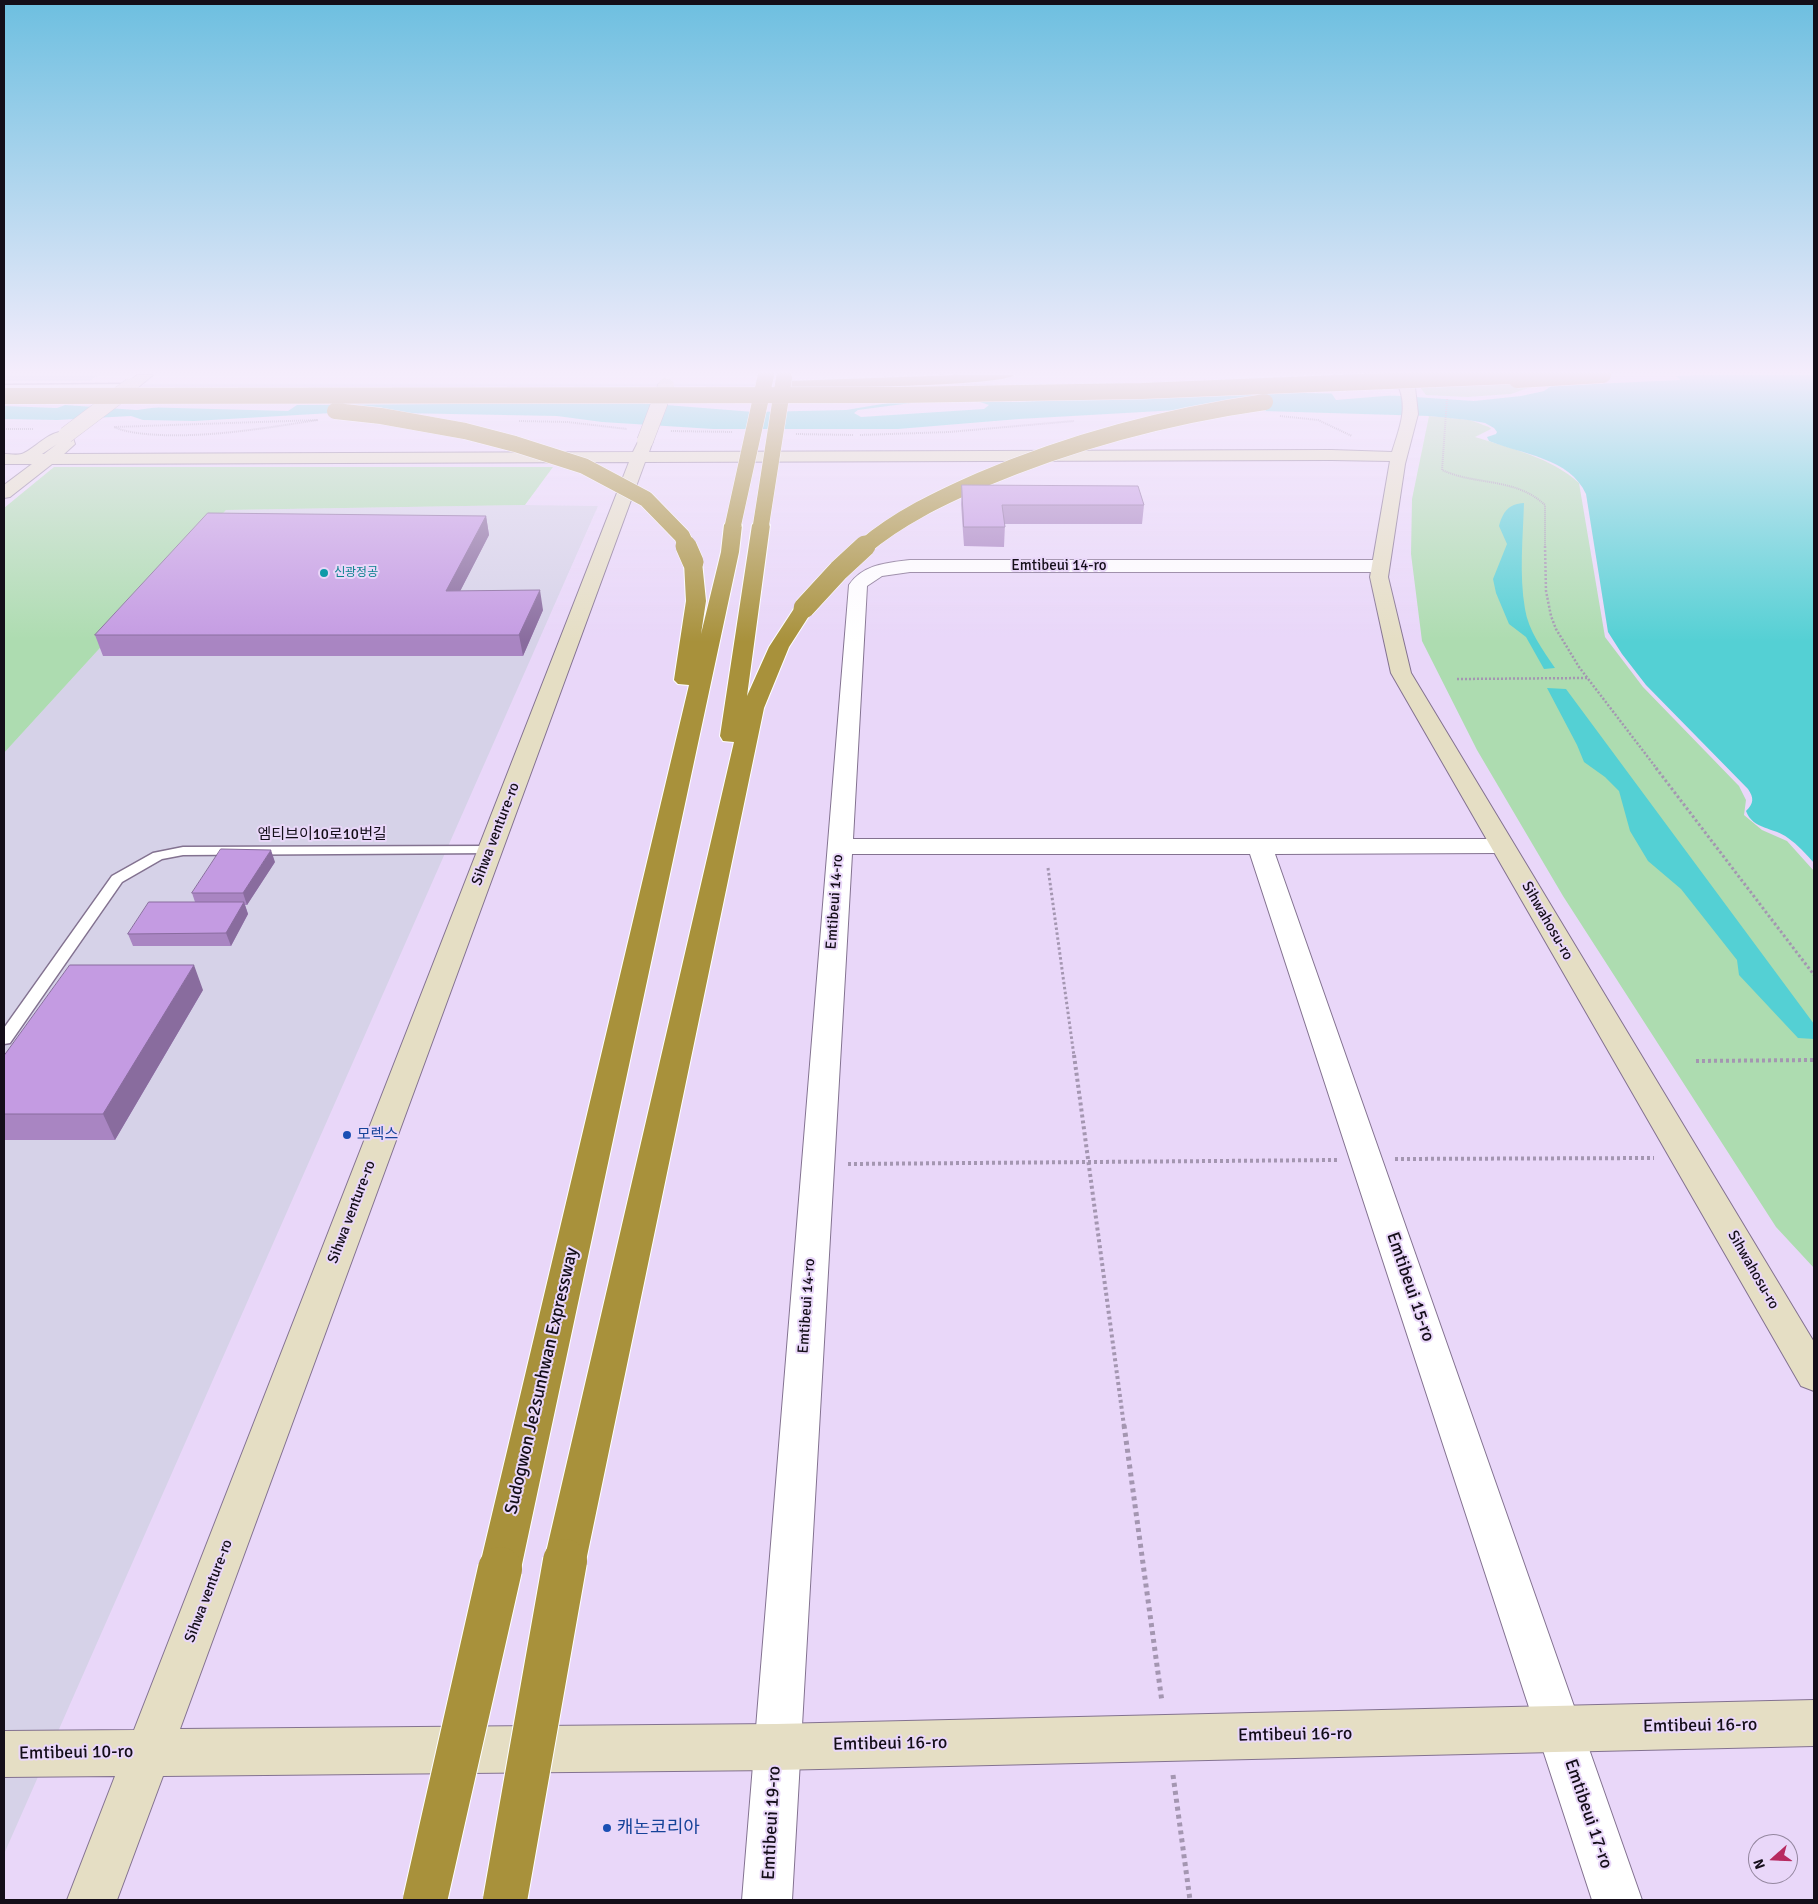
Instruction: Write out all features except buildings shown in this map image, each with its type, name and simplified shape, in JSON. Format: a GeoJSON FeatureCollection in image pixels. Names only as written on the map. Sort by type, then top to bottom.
{"type":"FeatureCollection","features":[{"type":"Feature","properties":{"kind":"highway"},"geometry":{"type":"LineString","coordinates":[[577,464],[646,499],[682,536],[693,562],[696,601],[659,862]]}},
{"type":"Feature","properties":{"kind":"highway"},"geometry":{"type":"LineString","coordinates":[[659,862],[730,552],[747,464]]}},
{"type":"Feature","properties":{"kind":"highway"},"geometry":{"type":"LineString","coordinates":[[657,1144],[724,785],[761,524],[772,464]]}},
{"type":"Feature","properties":{"kind":"highway"},"geometry":{"type":"LineString","coordinates":[[505,1900],[565,1561],[734,786],[754,708],[779,647],[804,608],[834,575],[885,532],[935,502],[1020,464]]}},
{"type":"Feature","properties":{"kind":"highway","name":"Sudogwon Je2sunhwan Expressway"},"geometry":{"type":"LineString","coordinates":[[425,1900],[659,862]]}},
{"type":"Feature","properties":{"kind":"street"},"geometry":{"type":"LineString","coordinates":[[4,476],[20,464]]}},
{"type":"Feature","properties":{"kind":"street"},"geometry":{"type":"LineString","coordinates":[[4,493],[34,464]]}},
{"type":"Feature","properties":{"kind":"street","name":"Sihwa venture-ro"},"geometry":{"type":"LineString","coordinates":[[92,1900],[490,850],[629,464]]}},
{"type":"Feature","properties":{"kind":"street","name":"Sihwahosu-ro"},"geometry":{"type":"LineString","coordinates":[[1399,464],[1379,577],[1401,673],[1814,1375]]}},
{"type":"Feature","properties":{"kind":"street","name":"Emtibeui 14-ro"},"geometry":{"type":"LineString","coordinates":[[776,1747],[858,585],[867,574],[910,566],[1380,566]]}},
{"type":"Feature","properties":{"kind":"street","name":"Emtibeui 15-ro"},"geometry":{"type":"LineString","coordinates":[[1260,846],[1559,1729]]}},
{"type":"Feature","properties":{"kind":"street"},"geometry":{"type":"LineString","coordinates":[[839,847],[1502,846]]}},
{"type":"Feature","properties":{"kind":"street","name":"Emtibeui 16-ro"},"geometry":{"type":"LineString","coordinates":[[148,1752],[776,1747],[1814,1723]]}},
{"type":"Feature","properties":{"kind":"street","name":"Emtibeui 17-ro"},"geometry":{"type":"LineString","coordinates":[[1559,1729],[1617,1900]]}},
{"type":"Feature","properties":{"kind":"street","name":"Emtibeui 19-ro"},"geometry":{"type":"LineString","coordinates":[[767,1900],[776,1747]]}},
{"type":"Feature","properties":{"kind":"street","name":"Emtibeui 10-ro"},"geometry":{"type":"LineString","coordinates":[[4,1754],[148,1752]]}},
{"type":"Feature","properties":{"kind":"lane","name":"엠티브이10로10번길"},"geometry":{"type":"LineString","coordinates":[[4,1039],[117,879],[158,856],[183,851],[490,850]]}},
{"type":"Feature","properties":{"kind":"path"},"geometry":{"type":"LineString","coordinates":[[1443,464],[1442,470],[1462,478],[1507,484],[1539,498],[1545,505],[1546,598],[1551,616],[1562,640],[1587,678],[1814,975]]}},
{"type":"Feature","properties":{"kind":"path"},"geometry":{"type":"LineString","coordinates":[[1457,679],[1587,678]]}},
{"type":"Feature","properties":{"kind":"path"},"geometry":{"type":"LineString","coordinates":[[1044,847],[1190,1900]]}},
{"type":"Feature","properties":{"kind":"path"},"geometry":{"type":"LineString","coordinates":[[1696,1061],[1814,1060]]}},
{"type":"Feature","properties":{"kind":"path"},"geometry":{"type":"LineString","coordinates":[[817,1164],[1661,1158]]}},
{"type":"Feature","properties":{"kind":"shaded area"},"geometry":{"type":"Polygon","coordinates":[[[1419,464],[1550,464],[1579,483],[1605,637],[1643,687],[1739,786],[1746,800],[1744,815],[1762,830],[1787,841],[1814,871],[1814,1268],[1776,1227],[1563,896],[1477,750],[1422,641],[1411,554],[1412,499],[1419,464]]]}},
{"type":"Feature","properties":{"kind":"shaded area"},"geometry":{"type":"Polygon","coordinates":[[[1555,464],[1814,464],[1814,863],[1788,838],[1759,825],[1749,817],[1746,811],[1751,805],[1752,800],[1748,789],[1646,685],[1622,654],[1608,632],[1586,494],[1579,482],[1569,472],[1555,464]]]}},
{"type":"Feature","properties":{"kind":"shaded area"},"geometry":{"type":"Polygon","coordinates":[[[54,467],[553,467],[525,505],[226,510],[4,753],[4,508],[54,467]]]}},
{"type":"Feature","properties":{"kind":"shaded area"},"geometry":{"type":"Polygon","coordinates":[[[1524,503],[1522,569],[1525,609],[1529,625],[1555,668],[1544,669],[1526,637],[1509,624],[1496,593],[1493,579],[1507,544],[1499,526],[1502,517],[1510,507],[1524,503]]]}},
{"type":"Feature","properties":{"kind":"shaded area"},"geometry":{"type":"Polygon","coordinates":[[[525,505],[598,506],[4,1854],[4,753],[226,510],[525,505]]]}},
{"type":"Feature","properties":{"kind":"shaded area"},"geometry":{"type":"Polygon","coordinates":[[[1547,688],[1566,689],[1814,1024],[1814,1039],[1798,1038],[1739,975],[1737,960],[1681,889],[1648,861],[1630,831],[1619,791],[1605,777],[1584,762],[1547,688]]]}},
{"type":"Feature","properties":{"kind":"place","name":"신광정공"},"geometry":{"type":"Point","coordinates":[324,573]}},
{"type":"Feature","properties":{"kind":"place","name":"모렉스"},"geometry":{"type":"Point","coordinates":[347,1135]}},
{"type":"Feature","properties":{"kind":"place","name":"캐논코리아"},"geometry":{"type":"Point","coordinates":[607,1828]}}]}
